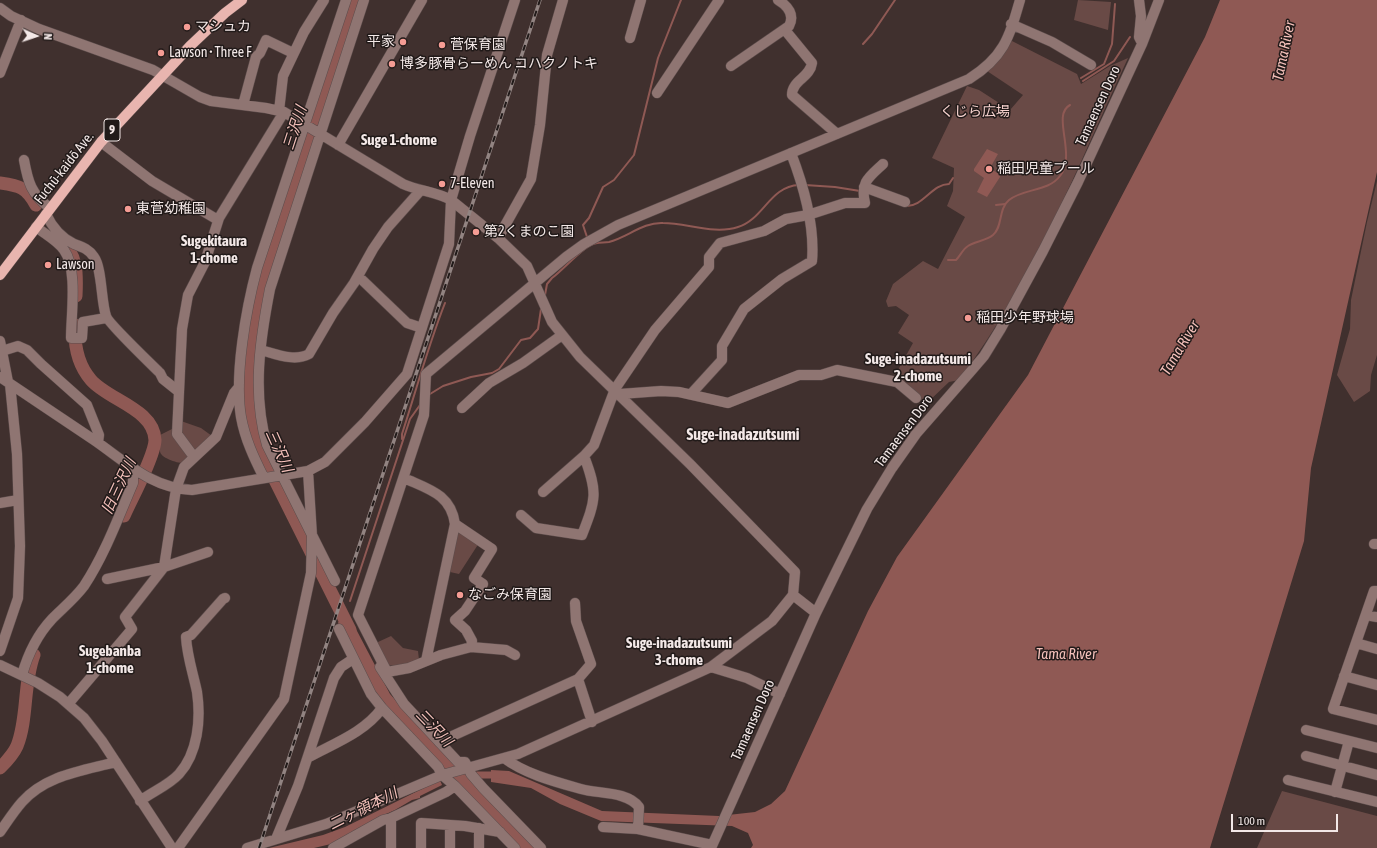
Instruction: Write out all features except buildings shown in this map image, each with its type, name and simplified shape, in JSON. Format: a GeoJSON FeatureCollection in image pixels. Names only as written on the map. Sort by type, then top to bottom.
{"type":"FeatureCollection","features":[{"type":"Feature","properties":{"kind":"main road","name":"Fuchū-kaidō Ave."},"geometry":{"type":"LineString","coordinates":[[0,275],[101,142],[215,23],[242,0]]}},
{"type":"Feature","properties":{"kind":"street"},"geometry":{"type":"LineString","coordinates":[[194,457],[176,434],[184,311],[188,295],[206,262],[218,220],[281,111],[283,76],[292,53],[324,0]]}},
{"type":"Feature","properties":{"kind":"street"},"geometry":{"type":"LineString","coordinates":[[264,478],[249,448],[241,417],[239,387],[247,309],[257,268],[346,0]]}},
{"type":"Feature","properties":{"kind":"street"},"geometry":{"type":"LineString","coordinates":[[335,581],[267,445],[258,407],[261,350],[265,314],[272,285],[364,0]]}},
{"type":"Feature","properties":{"kind":"street"},"geometry":{"type":"LineString","coordinates":[[338,145],[422,0]]}},
{"type":"Feature","properties":{"kind":"street"},"geometry":{"type":"LineString","coordinates":[[6,381],[98,442],[139,473],[176,489],[192,490],[308,471],[325,462],[365,422],[407,374],[449,244],[452,200],[470,136],[515,0]]}},
{"type":"Feature","properties":{"kind":"street"},"geometry":{"type":"LineString","coordinates":[[498,238],[532,179],[540,125],[547,55],[563,0]]}},
{"type":"Feature","properties":{"kind":"street"},"geometry":{"type":"LineString","coordinates":[[630,38],[641,0]]}},
{"type":"Feature","properties":{"kind":"street"},"geometry":{"type":"LineString","coordinates":[[657,93],[719,0]]}},
{"type":"Feature","properties":{"kind":"street"},"geometry":{"type":"LineString","coordinates":[[730,66],[786,30],[791,22],[792,16],[785,4],[778,0]]}},
{"type":"Feature","properties":{"kind":"street"},"geometry":{"type":"LineString","coordinates":[[515,655],[506,650],[470,647],[409,668],[387,672],[358,615],[424,416],[426,374],[535,281],[584,244],[618,225],[974,76],[990,64],[1001,52],[1020,0]]}},
{"type":"Feature","properties":{"kind":"street"},"geometry":{"type":"LineString","coordinates":[[1139,0],[1141,16],[1138,37],[1142,44]]}},
{"type":"Feature","properties":{"kind":"street","name":"Tamaensen Doro"},"geometry":{"type":"LineString","coordinates":[[709,844],[734,798],[816,613],[867,509],[892,468],[916,434],[984,356],[1000,330],[1043,251],[1078,182],[1142,44],[1159,0]]}},
{"type":"Feature","properties":{"kind":"street"},"geometry":{"type":"LineString","coordinates":[[0,8],[45,31],[153,70],[200,98],[211,101],[281,111],[403,184],[420,191],[444,196],[452,200],[498,238],[527,266],[552,322],[580,357],[617,391],[770,543],[795,572],[793,594],[763,629],[710,667],[592,722],[504,758],[443,774],[326,824],[247,848]]}},
{"type":"Feature","properties":{"kind":"street"},"geometry":{"type":"LineString","coordinates":[[0,73],[21,20]]}},
{"type":"Feature","properties":{"kind":"street"},"geometry":{"type":"LineString","coordinates":[[1011,24],[1052,42],[1091,65]]}},
{"type":"Feature","properties":{"kind":"street"},"geometry":{"type":"LineString","coordinates":[[786,30],[812,63],[809,73],[794,87],[792,95],[837,134]]}},
{"type":"Feature","properties":{"kind":"street"},"geometry":{"type":"LineString","coordinates":[[243,105],[256,57],[260,54],[266,40],[292,53]]}},
{"type":"Feature","properties":{"kind":"street"},"geometry":{"type":"LineString","coordinates":[[101,142],[152,181],[218,220]]}},
{"type":"Feature","properties":{"kind":"street"},"geometry":{"type":"LineString","coordinates":[[691,394],[722,360],[722,346],[744,309],[782,279],[812,261],[814,240],[802,185],[791,153]]}},
{"type":"Feature","properties":{"kind":"street"},"geometry":{"type":"LineString","coordinates":[[24,160],[30,186],[48,211],[57,232],[74,243],[82,246],[95,258],[99,274],[101,298],[106,318],[160,373],[162,380],[178,391]]}},
{"type":"Feature","properties":{"kind":"street"},"geometry":{"type":"LineString","coordinates":[[543,492],[584,456],[594,445],[617,391],[655,330],[709,268],[708,257],[720,243],[764,231],[786,219],[808,215],[845,204],[864,203],[863,191],[865,181],[883,164]]}},
{"type":"Feature","properties":{"kind":"street"},"geometry":{"type":"LineString","coordinates":[[261,350],[292,358],[303,357],[309,354],[358,276],[373,249],[388,227],[420,191]]}},
{"type":"Feature","properties":{"kind":"street"},"geometry":{"type":"LineString","coordinates":[[863,191],[905,202]]}},
{"type":"Feature","properties":{"kind":"street"},"geometry":{"type":"LineString","coordinates":[[36,227],[61,246],[70,261],[75,338],[82,338],[83,322],[106,318]]}},
{"type":"Feature","properties":{"kind":"street"},"geometry":{"type":"LineString","coordinates":[[358,276],[407,323],[422,328]]}},
{"type":"Feature","properties":{"kind":"street"},"geometry":{"type":"LineString","coordinates":[[462,408],[489,383],[498,372],[524,363],[562,335]]}},
{"type":"Feature","properties":{"kind":"street"},"geometry":{"type":"LineString","coordinates":[[0,651],[18,598],[20,546],[17,454],[1,346],[18,346],[27,350],[40,364],[81,398],[87,405],[99,435],[98,442]]}},
{"type":"Feature","properties":{"kind":"street"},"geometry":{"type":"LineString","coordinates":[[617,391],[661,391],[691,394],[728,402],[799,375],[821,375],[837,370],[897,382],[916,398]]}},
{"type":"Feature","properties":{"kind":"street"},"geometry":{"type":"LineString","coordinates":[[69,703],[132,629],[125,617],[164,568],[176,489],[184,467],[216,436],[234,393],[239,387]]}},
{"type":"Feature","properties":{"kind":"street"},"geometry":{"type":"LineString","coordinates":[[521,515],[536,528],[582,535],[592,510],[594,490],[593,480],[584,456]]}},
{"type":"Feature","properties":{"kind":"street"},"geometry":{"type":"LineString","coordinates":[[178,848],[284,699],[311,573],[312,536],[308,471]]}},
{"type":"Feature","properties":{"kind":"street"},"geometry":{"type":"LineString","coordinates":[[26,677],[25,663],[38,636],[51,620],[82,588],[96,565],[133,483],[139,473]]}},
{"type":"Feature","properties":{"kind":"street"},"geometry":{"type":"LineString","coordinates":[[404,478],[436,492],[449,504],[454,514],[455,524],[426,662]]}},
{"type":"Feature","properties":{"kind":"street"},"geometry":{"type":"LineString","coordinates":[[0,503],[18,500]]}},
{"type":"Feature","properties":{"kind":"street"},"geometry":{"type":"LineString","coordinates":[[455,524],[492,549],[474,578],[483,584],[465,611],[455,620],[466,630],[472,641],[470,647]]}},
{"type":"Feature","properties":{"kind":"street"},"geometry":{"type":"LineString","coordinates":[[107,579],[164,568],[208,552]]}},
{"type":"Feature","properties":{"kind":"street"},"geometry":{"type":"LineString","coordinates":[[1377,591],[1374,591],[1333,709],[1377,720]]}},
{"type":"Feature","properties":{"kind":"street"},"geometry":{"type":"LineString","coordinates":[[793,594],[816,613]]}},
{"type":"Feature","properties":{"kind":"street"},"geometry":{"type":"LineString","coordinates":[[140,800],[178,775],[191,753],[196,738],[198,708],[197,692],[186,651],[186,638],[191,635],[225,598]]}},
{"type":"Feature","properties":{"kind":"street"},"geometry":{"type":"LineString","coordinates":[[439,742],[578,679],[592,664],[576,621],[575,603]]}},
{"type":"Feature","properties":{"kind":"street"},"geometry":{"type":"LineString","coordinates":[[1366,615],[1377,617]]}},
{"type":"Feature","properties":{"kind":"street"},"geometry":{"type":"LineString","coordinates":[[355,621],[390,685],[404,704],[458,762],[465,762],[465,768],[541,848]]}},
{"type":"Feature","properties":{"kind":"street"},"geometry":{"type":"LineString","coordinates":[[339,629],[371,694],[382,708],[443,774],[515,848]]}},
{"type":"Feature","properties":{"kind":"street"},"geometry":{"type":"LineString","coordinates":[[1356,643],[1377,649]]}},
{"type":"Feature","properties":{"kind":"street"},"geometry":{"type":"LineString","coordinates":[[276,840],[309,757],[334,678],[340,667],[353,659]]}},
{"type":"Feature","properties":{"kind":"street"},"geometry":{"type":"LineString","coordinates":[[0,665],[26,677],[69,703],[84,718],[116,762],[172,848]]}},
{"type":"Feature","properties":{"kind":"street"},"geometry":{"type":"LineString","coordinates":[[710,667],[747,678],[780,694]]}},
{"type":"Feature","properties":{"kind":"street"},"geometry":{"type":"LineString","coordinates":[[1344,676],[1377,685]]}},
{"type":"Feature","properties":{"kind":"street"},"geometry":{"type":"LineString","coordinates":[[578,679],[592,722]]}},
{"type":"Feature","properties":{"kind":"street"},"geometry":{"type":"LineString","coordinates":[[309,757],[356,732],[373,720],[382,708]]}},
{"type":"Feature","properties":{"kind":"street"},"geometry":{"type":"LineString","coordinates":[[1306,730],[1377,748]]}},
{"type":"Feature","properties":{"kind":"street"},"geometry":{"type":"LineString","coordinates":[[1335,792],[1349,741]]}},
{"type":"Feature","properties":{"kind":"street"},"geometry":{"type":"LineString","coordinates":[[1306,756],[1377,775]]}},
{"type":"Feature","properties":{"kind":"street"},"geometry":{"type":"LineString","coordinates":[[504,758],[515,766],[583,790],[620,797],[632,801],[639,807],[638,829]]}},
{"type":"Feature","properties":{"kind":"street"},"geometry":{"type":"LineString","coordinates":[[0,832],[21,802],[44,783],[70,774],[116,762]]}},
{"type":"Feature","properties":{"kind":"street"},"geometry":{"type":"LineString","coordinates":[[1288,780],[1377,802]]}},
{"type":"Feature","properties":{"kind":"street"},"geometry":{"type":"LineString","coordinates":[[333,848],[364,830],[446,792],[455,786]]}},
{"type":"Feature","properties":{"kind":"street"},"geometry":{"type":"LineString","coordinates":[[391,818],[391,848]]}},
{"type":"Feature","properties":{"kind":"street"},"geometry":{"type":"LineString","coordinates":[[421,848],[421,823],[479,828],[500,832]]}},
{"type":"Feature","properties":{"kind":"street"},"geometry":{"type":"LineString","coordinates":[[450,826],[450,848]]}},
{"type":"Feature","properties":{"kind":"street"},"geometry":{"type":"LineString","coordinates":[[603,827],[638,829],[709,844]]}},
{"type":"Feature","properties":{"kind":"street"},"geometry":{"type":"LineString","coordinates":[[479,828],[479,848]]}},
{"type":"Feature","properties":{"kind":"green space"},"geometry":{"type":"Polygon","coordinates":[[[1078,0],[1111,2],[1108,30],[1074,20],[1078,0]]]}},
{"type":"Feature","properties":{"kind":"green space","name":"くじら広場"},"geometry":{"type":"Polygon","coordinates":[[[1010,40],[1077,74],[1081,84],[1110,66],[1128,58],[1052,224],[1009,304],[985,343],[959,380],[949,382],[928,402],[924,402],[898,380],[893,379],[913,343],[898,333],[909,315],[896,306],[888,307],[886,301],[893,284],[923,261],[938,269],[965,217],[947,206],[953,191],[954,168],[932,158],[967,86],[979,90],[1010,110],[1023,95],[987,71],[1010,40]]]}},
{"type":"Feature","properties":{"kind":"green space"},"geometry":{"type":"Polygon","coordinates":[[[1377,181],[1377,355],[1371,375],[1370,391],[1354,402],[1337,375],[1350,329],[1351,300],[1377,181]]]}},
{"type":"Feature","properties":{"kind":"green space"},"geometry":{"type":"Polygon","coordinates":[[[181,421],[201,428],[212,436],[198,450],[194,449],[180,433],[181,421]]]}},
{"type":"Feature","properties":{"kind":"green space"},"geometry":{"type":"Polygon","coordinates":[[[174,428],[189,455],[185,463],[166,458],[160,451],[160,435],[174,428]]]}},
{"type":"Feature","properties":{"kind":"green space"},"geometry":{"type":"Polygon","coordinates":[[[458,528],[479,543],[459,574],[450,572],[458,528]]]}},
{"type":"Feature","properties":{"kind":"green space"},"geometry":{"type":"Polygon","coordinates":[[[391,636],[403,648],[418,651],[419,660],[403,665],[386,665],[377,646],[378,642],[391,636]]]}},
{"type":"Feature","properties":{"kind":"green space"},"geometry":{"type":"Polygon","coordinates":[[[1282,791],[1377,816],[1377,848],[1257,848],[1282,791]]]}},
{"type":"Feature","properties":{"kind":"water","name":"Tama River"},"geometry":{"type":"Polygon","coordinates":[[[1220,0],[1377,0],[1377,172],[1311,468],[1304,541],[1210,848],[751,848],[753,845],[748,833],[732,826],[601,821],[560,804],[531,788],[491,782],[491,770],[509,771],[602,811],[719,816],[755,812],[771,804],[785,791],[868,611],[897,557],[1028,375],[1205,37],[1220,0]]]}},
{"type":"Feature","properties":{"kind":"water"},"geometry":{"type":"Polygon","coordinates":[[[987,149],[998,154],[990,168],[1000,175],[1000,177],[987,197],[977,192],[984,178],[974,171],[974,169],[987,149]]]}},
{"type":"Feature","properties":{"kind":"water"},"geometry":{"type":"Polygon","coordinates":[[[345,608],[390,694],[536,848],[520,848],[425,751],[374,691],[338,623],[345,608]]]}},
{"type":"Feature","properties":{"kind":"water"},"geometry":{"type":"Polygon","coordinates":[[[440,780],[442,785],[420,796],[420,798],[412,800],[377,818],[331,844],[314,848],[269,848],[323,835],[345,827],[440,780]]]}},
{"type":"Feature","properties":{"kind":"waterway","name":"三沢川"},"geometry":{"type":"LineString","coordinates":[[350,630],[254,438],[249,402],[249,383],[254,328],[260,292],[353,0]]}},
{"type":"Feature","properties":{"kind":"waterway"},"geometry":{"type":"LineString","coordinates":[[587,237],[583,225],[589,218],[603,187],[614,180],[634,155],[658,58],[681,0]]}},
{"type":"Feature","properties":{"kind":"waterway"},"geometry":{"type":"LineString","coordinates":[[863,44],[872,34],[895,0]]}},
{"type":"Feature","properties":{"kind":"waterway"},"geometry":{"type":"LineString","coordinates":[[1081,78],[1104,64],[1112,44],[1115,4]]}},
{"type":"Feature","properties":{"kind":"waterway"},"geometry":{"type":"LineString","coordinates":[[1083,81],[1114,61],[1130,37]]}},
{"type":"Feature","properties":{"kind":"waterway"},"geometry":{"type":"LineString","coordinates":[[948,260],[956,260],[968,246],[987,239],[993,235],[998,227],[1003,208],[1009,200],[1022,193],[1049,185],[1060,176],[1065,167],[1066,157],[1063,117],[1065,110],[1070,105]]}},
{"type":"Feature","properties":{"kind":"waterway"},"geometry":{"type":"LineString","coordinates":[[906,206],[918,203],[932,191],[943,185],[949,184],[953,178]]}},
{"type":"Feature","properties":{"kind":"waterway","name":"旧三沢川"},"geometry":{"type":"LineString","coordinates":[[0,183],[22,188],[29,194],[36,205]]}},
{"type":"Feature","properties":{"kind":"waterway"},"geometry":{"type":"LineString","coordinates":[[545,295],[547,284],[552,278],[582,251],[591,245],[616,240],[642,227],[656,223],[720,230],[738,227],[754,218],[781,191],[789,187],[799,185]]}},
{"type":"Feature","properties":{"kind":"waterway"},"geometry":{"type":"LineString","coordinates":[[805,185],[835,187],[860,191]]}},
{"type":"Feature","properties":{"kind":"waterway"},"geometry":{"type":"LineString","coordinates":[[996,205],[1005,204]]}},
{"type":"Feature","properties":{"kind":"waterway","name":"旧三沢川"},"geometry":{"type":"LineString","coordinates":[[60,241],[66,246],[73,258],[76,273],[76,296]]}},
{"type":"Feature","properties":{"kind":"waterway"},"geometry":{"type":"LineString","coordinates":[[402,439],[402,434],[422,368],[445,303]]}},
{"type":"Feature","properties":{"kind":"waterway"},"geometry":{"type":"LineString","coordinates":[[430,394],[443,386],[471,377],[492,373],[499,369],[521,340],[530,338],[538,329],[541,309]]}},
{"type":"Feature","properties":{"kind":"waterway","name":"旧三沢川"},"geometry":{"type":"LineString","coordinates":[[75,325],[77,354],[86,374],[99,387],[139,413],[147,420],[153,429],[155,440],[154,447],[142,478],[124,516]]}},
{"type":"Feature","properties":{"kind":"waterway"},"geometry":{"type":"LineString","coordinates":[[350,601],[410,419],[420,405]]}},
{"type":"Feature","properties":{"kind":"waterway","name":"旧三沢川"},"geometry":{"type":"LineString","coordinates":[[0,768],[14,752],[17,746],[23,724],[28,678],[34,655]]}},
{"type":"Feature","properties":{"kind":"waterway","name":"二ヶ領本川"},"geometry":{"type":"LineString","coordinates":[[477,775],[499,775]]}},
{"type":"Feature","properties":{"kind":"railway"},"geometry":{"type":"LineString","coordinates":[[259,848],[540,0]]}},
{"type":"Feature","properties":{"kind":"place","name":"マシュカ"},"geometry":{"type":"Point","coordinates":[187,27]}},
{"type":"Feature","properties":{"kind":"place","name":"平家"},"geometry":{"type":"Point","coordinates":[403,42]}},
{"type":"Feature","properties":{"kind":"place","name":"菅保育園"},"geometry":{"type":"Point","coordinates":[442,45]}},
{"type":"Feature","properties":{"kind":"place","name":"Lawson･Three F"},"geometry":{"type":"Point","coordinates":[161,53]}},
{"type":"Feature","properties":{"kind":"place","name":"博多豚骨らーめん コハクノトキ"},"geometry":{"type":"Point","coordinates":[392,64]}},
{"type":"Feature","properties":{"kind":"place","name":"稲田児童プール"},"geometry":{"type":"Point","coordinates":[989,169]}},
{"type":"Feature","properties":{"kind":"place","name":"7-Eleven"},"geometry":{"type":"Point","coordinates":[442,184]}},
{"type":"Feature","properties":{"kind":"place","name":"東菅幼稚園"},"geometry":{"type":"Point","coordinates":[128,209]}},
{"type":"Feature","properties":{"kind":"place","name":"第2くまのこ園"},"geometry":{"type":"Point","coordinates":[476,232]}},
{"type":"Feature","properties":{"kind":"place","name":"Lawson"},"geometry":{"type":"Point","coordinates":[48,265]}},
{"type":"Feature","properties":{"kind":"place","name":"稲田少年野球場"},"geometry":{"type":"Point","coordinates":[968,318]}},
{"type":"Feature","properties":{"kind":"place","name":"なごみ保育園"},"geometry":{"type":"Point","coordinates":[460,595]}},
{"type":"Feature","properties":{"kind":"district","name":"Suge 1-chome"},"geometry":{"type":"Point","coordinates":[399,140]}},
{"type":"Feature","properties":{"kind":"district","name":"Sugekitaura 1-chome"},"geometry":{"type":"Point","coordinates":[214,250]}},
{"type":"Feature","properties":{"kind":"district","name":"Suge-inadazutsumi 2-chome"},"geometry":{"type":"Point","coordinates":[918,368]}},
{"type":"Feature","properties":{"kind":"district","name":"Suge-inadazutsumi"},"geometry":{"type":"Point","coordinates":[743,435]}},
{"type":"Feature","properties":{"kind":"district","name":"Suge-inadazutsumi 3-chome"},"geometry":{"type":"Point","coordinates":[679,652]}},
{"type":"Feature","properties":{"kind":"district","name":"Sugebanba 1-chome"},"geometry":{"type":"Point","coordinates":[110,660]}}]}
